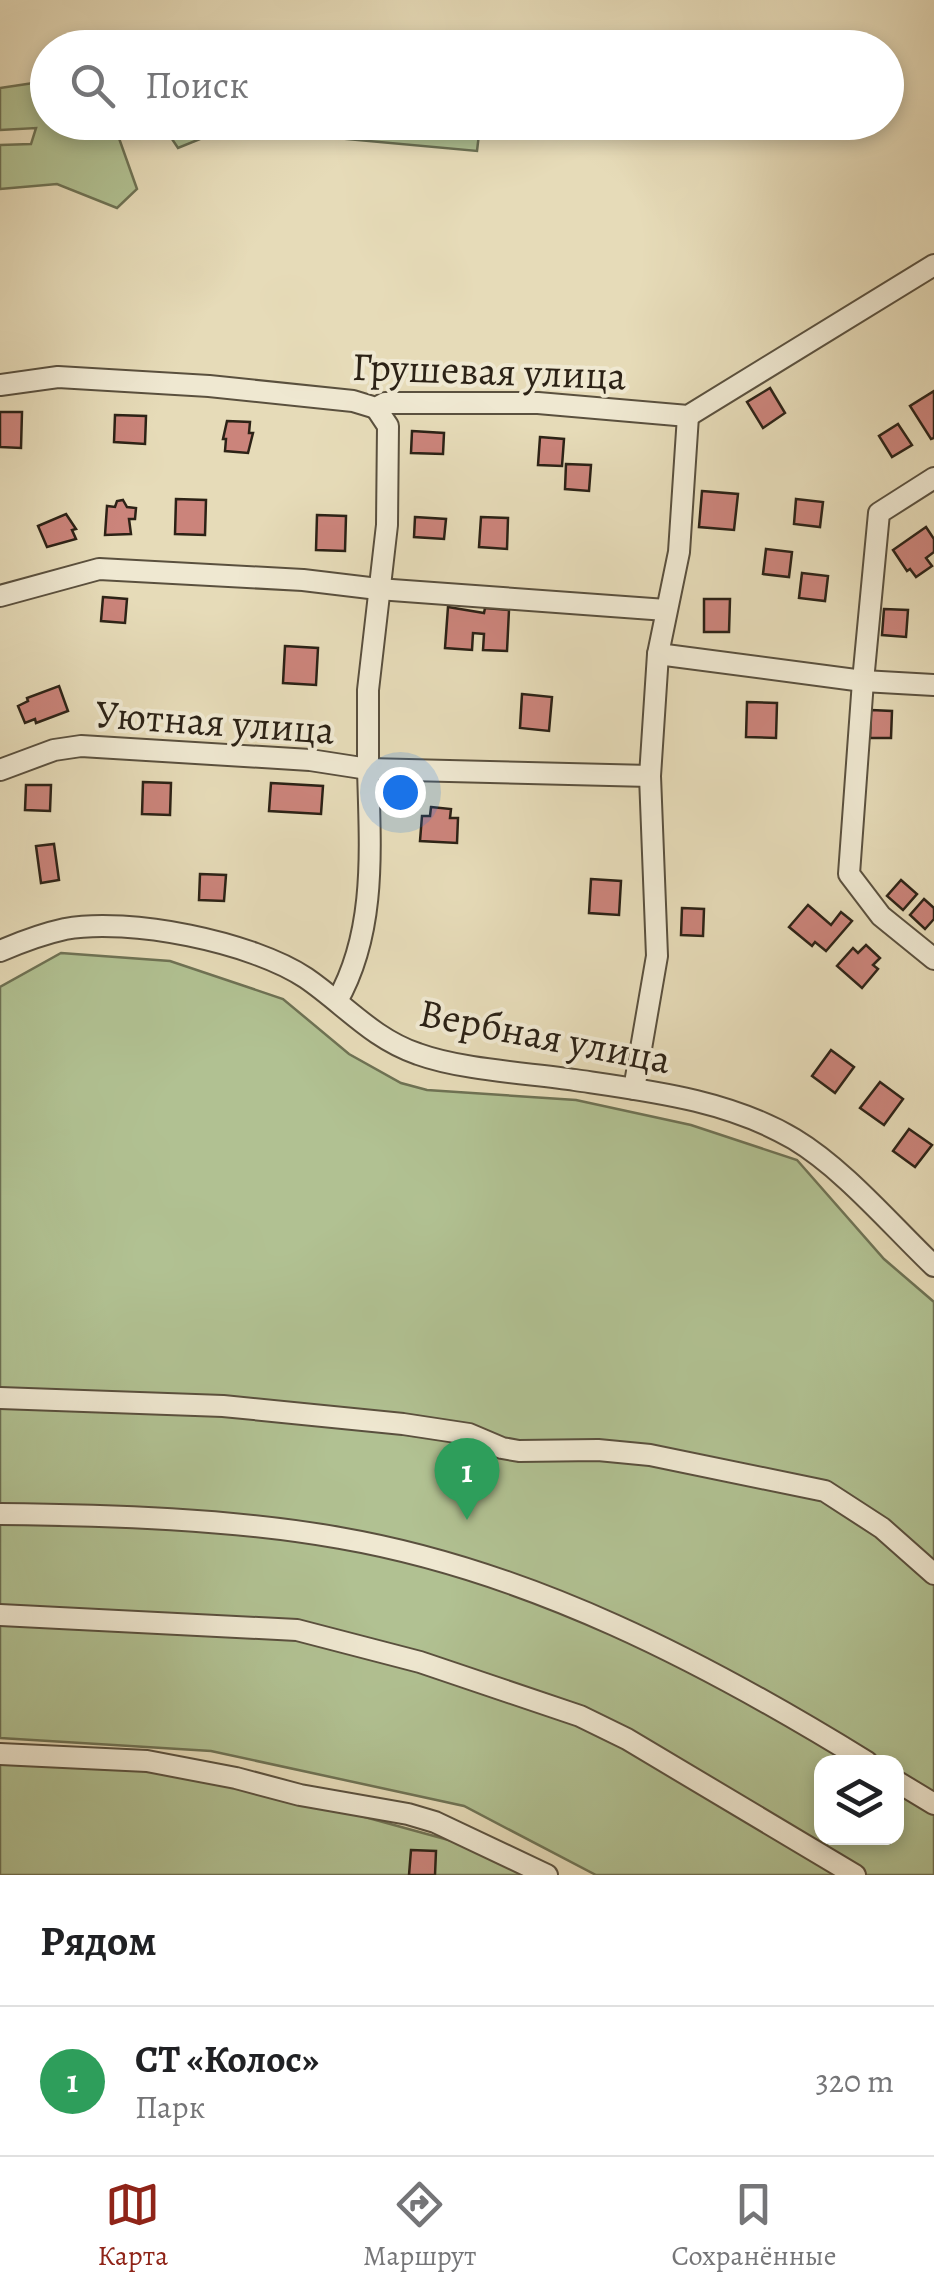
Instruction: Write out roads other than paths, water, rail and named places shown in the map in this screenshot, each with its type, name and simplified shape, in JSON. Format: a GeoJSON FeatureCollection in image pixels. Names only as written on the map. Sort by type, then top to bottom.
{"type":"FeatureCollection","features":[{"type":"Feature","properties":{"kind":"street"},"geometry":{"type":"LineString","coordinates":[[634,1089],[657,956],[650,776],[658,654],[680,552],[688,416],[934,265]]}},
{"type":"Feature","properties":{"kind":"street","name":"Грушевая улица"},"geometry":{"type":"LineString","coordinates":[[0,385],[58,377],[209,386],[353,401],[376,408],[385,403],[538,402],[688,416]]}},
{"type":"Feature","properties":{"kind":"street"},"geometry":{"type":"LineString","coordinates":[[338,1001],[365,934],[370,842],[368,690],[387,525],[389,436],[388,426],[376,408]]}},
{"type":"Feature","properties":{"kind":"street"},"geometry":{"type":"LineString","coordinates":[[934,478],[880,513],[849,874],[881,916],[934,959]]}},
{"type":"Feature","properties":{"kind":"street"},"geometry":{"type":"LineString","coordinates":[[0,596],[99,569],[303,580],[666,610]]}},
{"type":"Feature","properties":{"kind":"street"},"geometry":{"type":"LineString","coordinates":[[658,654],[863,681],[934,685]]}},
{"type":"Feature","properties":{"kind":"street","name":"Уютная улица"},"geometry":{"type":"LineString","coordinates":[[0,770],[54,750],[81,746],[310,760],[368,769],[650,776]]}},
{"type":"Feature","properties":{"kind":"street","name":"Вербная улица"},"geometry":{"type":"LineString","coordinates":[[0,951],[68,929],[122,926],[230,946],[273,960],[338,1001],[354,1020],[418,1054],[722,1107],[796,1140],[827,1164],[934,1266]]}},
{"type":"Feature","properties":{"kind":"street"},"geometry":{"type":"LineString","coordinates":[[0,1398],[223,1406],[404,1424],[469,1434],[502,1448],[519,1450],[650,1454],[825,1491],[882,1528],[934,1574]]}},
{"type":"Feature","properties":{"kind":"street"},"geometry":{"type":"LineString","coordinates":[[0,1514],[162,1520],[296,1532],[386,1547],[481,1572],[592,1615],[706,1670],[855,1755]]}},
{"type":"Feature","properties":{"kind":"street"},"geometry":{"type":"LineString","coordinates":[[0,1615],[296,1630],[420,1662],[580,1716],[676,1768],[855,1875]]}},
{"type":"Feature","properties":{"kind":"street"},"geometry":{"type":"LineString","coordinates":[[0,1754],[147,1761],[408,1814],[435,1822],[547,1875]]}},
{"type":"Feature","properties":{"kind":"street"},"geometry":{"type":"LineString","coordinates":[[904,1785],[934,1804]]}},
{"type":"Feature","properties":{"kind":"place","name":"СТ «Колос»"},"geometry":{"type":"Point","coordinates":[467,1520]}}]}
